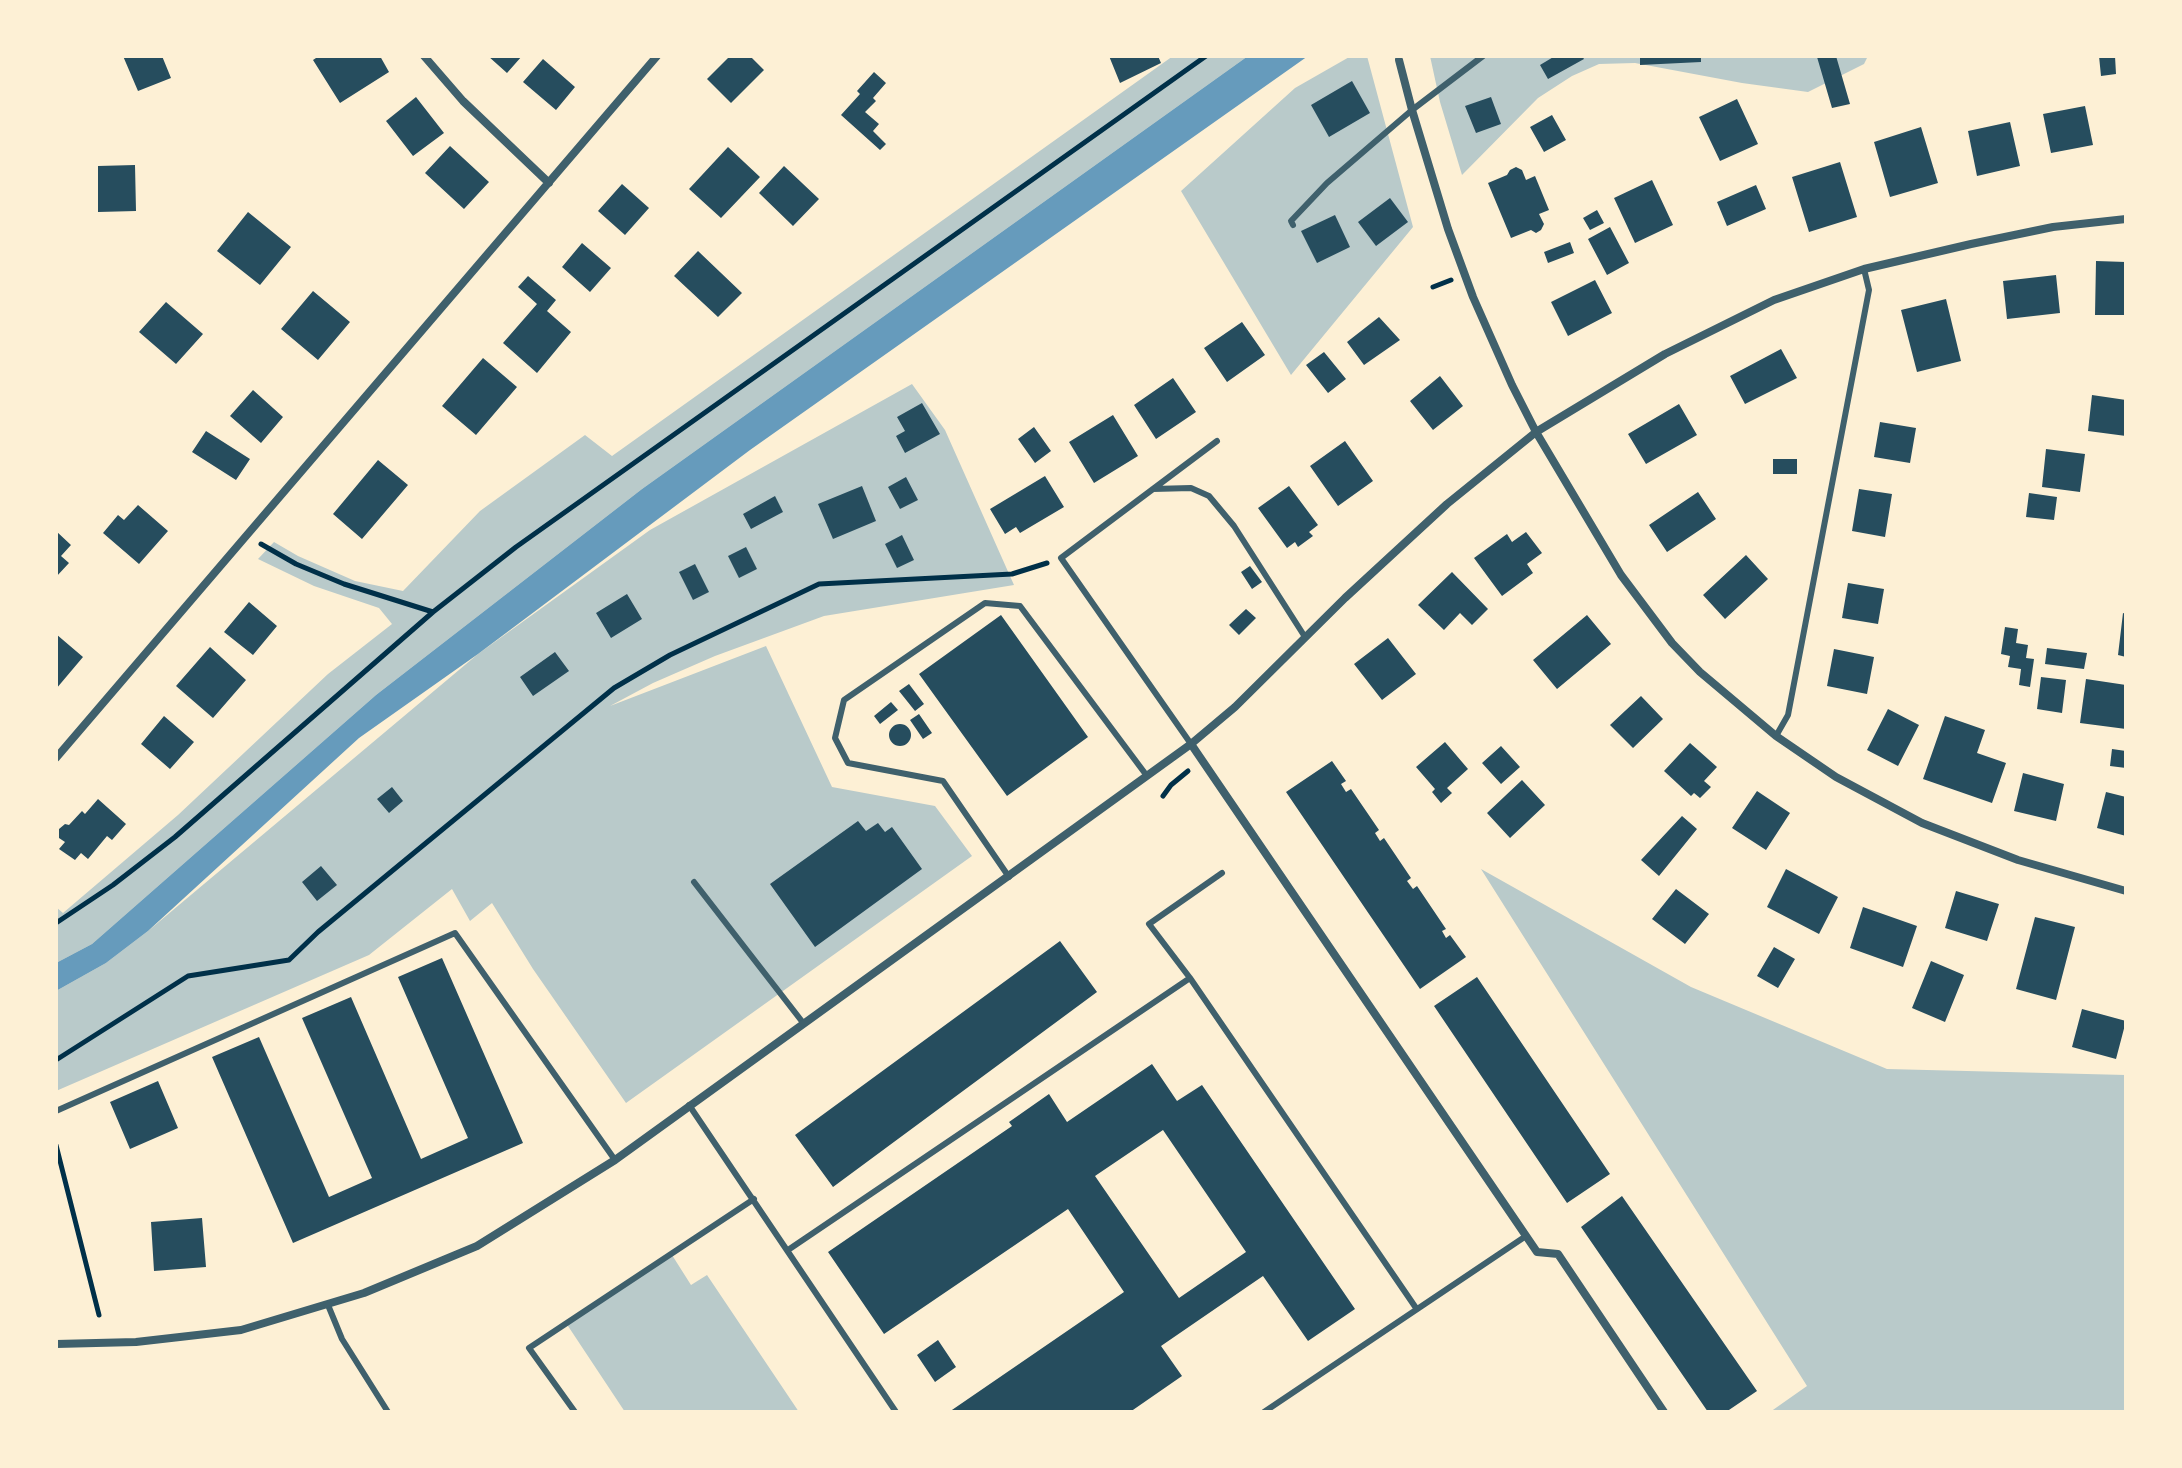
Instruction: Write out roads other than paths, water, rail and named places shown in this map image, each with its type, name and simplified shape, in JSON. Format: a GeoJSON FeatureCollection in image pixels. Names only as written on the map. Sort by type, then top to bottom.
{"type":"FeatureCollection","features":[{"type":"Feature","properties":{"kind":"street"},"geometry":{"type":"LineString","coordinates":[[424,56],[463,101],[549,183]]}},
{"type":"Feature","properties":{"kind":"street"},"geometry":{"type":"LineString","coordinates":[[56,758],[657,56]]}},
{"type":"Feature","properties":{"kind":"street"},"geometry":{"type":"LineString","coordinates":[[1399,60],[1441,208],[1473,297],[1536,432],[1621,575],[1672,643],[1700,672],[1776,736],[1836,777],[1922,823],[2018,860],[2126,891]]}},
{"type":"Feature","properties":{"kind":"street"},"geometry":{"type":"LineString","coordinates":[[56,1344],[136,1342],[241,1330],[398,1281],[477,1246],[615,1160],[1191,744],[1235,707],[1447,504],[1536,432],[1665,354],[1774,300],[1864,269],[2053,227],[2126,219]]}},
{"type":"Feature","properties":{"kind":"street"},"geometry":{"type":"LineString","coordinates":[[1191,744],[1537,1252],[1558,1254],[1664,1412]]}},
{"type":"Feature","properties":{"kind":"lane"},"geometry":{"type":"LineString","coordinates":[[1293,225],[1291,221],[1327,183],[1412,110],[1483,56]]}},
{"type":"Feature","properties":{"kind":"lane"},"geometry":{"type":"LineString","coordinates":[[1776,736],[1788,715],[1869,290],[1864,269]]}},
{"type":"Feature","properties":{"kind":"lane"},"geometry":{"type":"LineString","coordinates":[[1191,744],[1061,558],[1217,441]]}},
{"type":"Feature","properties":{"kind":"lane"},"geometry":{"type":"LineString","coordinates":[[1153,489],[1191,488],[1209,496],[1234,526],[1305,637]]}},
{"type":"Feature","properties":{"kind":"lane"},"geometry":{"type":"LineString","coordinates":[[1009,877],[943,781],[848,763],[835,738],[844,700],[985,603],[1020,606],[1147,776]]}},
{"type":"Feature","properties":{"kind":"lane"},"geometry":{"type":"LineString","coordinates":[[1222,873],[1149,924],[1190,978],[1416,1308]]}},
{"type":"Feature","properties":{"kind":"lane"},"geometry":{"type":"LineString","coordinates":[[694,882],[804,1024]]}},
{"type":"Feature","properties":{"kind":"lane"},"geometry":{"type":"LineString","coordinates":[[56,1111],[455,933],[615,1160]]}},
{"type":"Feature","properties":{"kind":"lane"},"geometry":{"type":"LineString","coordinates":[[788,1250],[1190,978]]}},
{"type":"Feature","properties":{"kind":"lane"},"geometry":{"type":"LineString","coordinates":[[689,1105],[896,1412]]}},
{"type":"Feature","properties":{"kind":"lane"},"geometry":{"type":"LineString","coordinates":[[575,1412],[529,1348],[754,1199]]}},
{"type":"Feature","properties":{"kind":"lane"},"geometry":{"type":"LineString","coordinates":[[1264,1412],[1526,1236]]}},
{"type":"Feature","properties":{"kind":"lane"},"geometry":{"type":"LineString","coordinates":[[328,1305],[342,1339],[388,1412]]}},
{"type":"Feature","properties":{"kind":"water"},"geometry":{"type":"Polygon","coordinates":[[[1248,56],[1308,56],[750,450],[478,654],[359,738],[148,931],[106,963],[56,991],[56,963],[92,944],[376,695],[642,489],[1248,56]]]}}]}
